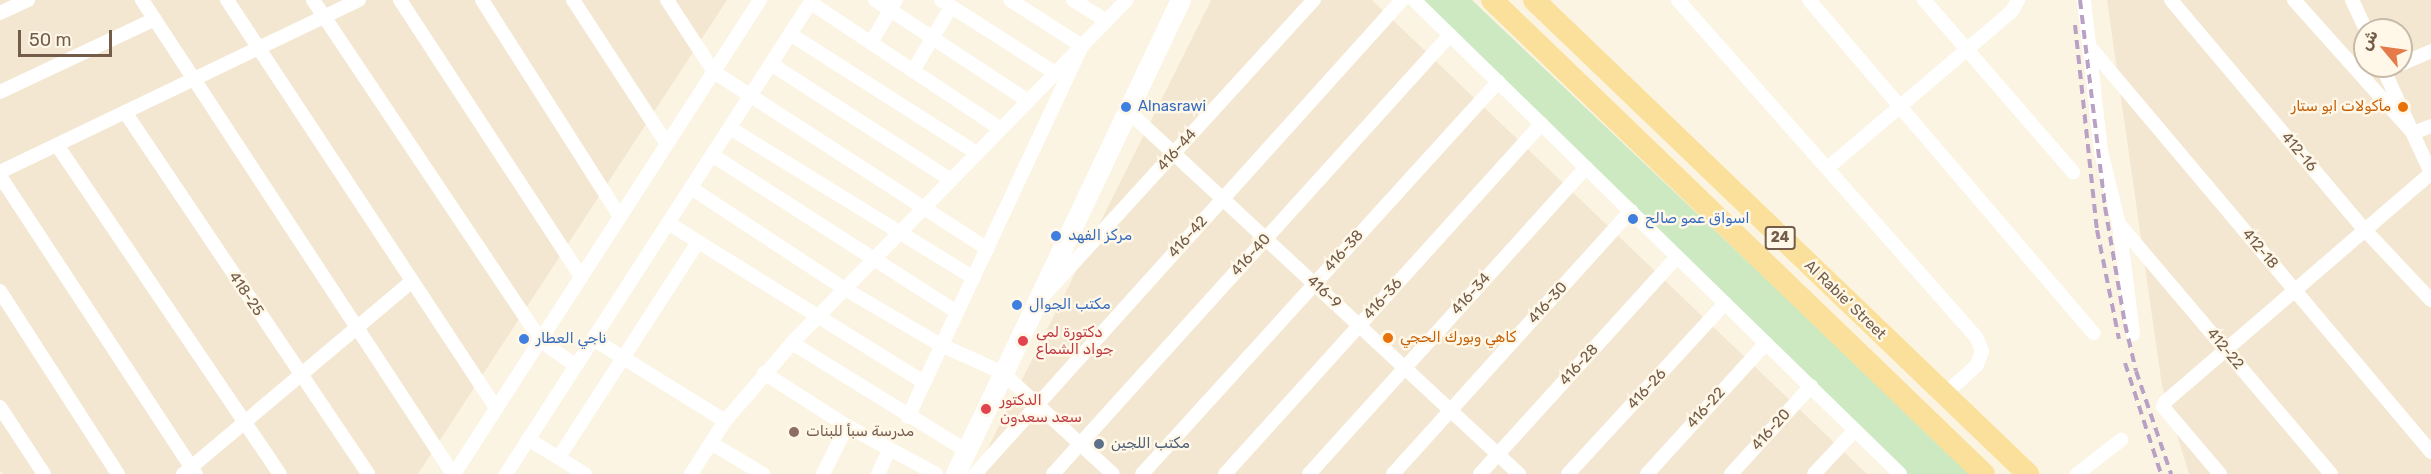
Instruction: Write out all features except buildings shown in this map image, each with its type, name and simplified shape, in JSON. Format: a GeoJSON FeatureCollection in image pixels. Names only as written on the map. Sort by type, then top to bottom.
{"type":"FeatureCollection","features":[{"type":"Feature","properties":{"kind":"main road","name":"Al Rabie' Street"},"geometry":{"type":"LineString","coordinates":[[1492,0],[1984,474]]}},
{"type":"Feature","properties":{"kind":"main road","name":"Al Rabie' Street"},"geometry":{"type":"LineString","coordinates":[[1538,2],[2028,474]]}},
{"type":"Feature","properties":{"kind":"street"},"geometry":{"type":"LineString","coordinates":[[0,13],[28,0]]}},
{"type":"Feature","properties":{"kind":"street"},"geometry":{"type":"LineString","coordinates":[[142,0],[453,474],[760,0]]}},
{"type":"Feature","properties":{"kind":"street"},"geometry":{"type":"LineString","coordinates":[[227,0],[496,408]]}},
{"type":"Feature","properties":{"kind":"street"},"geometry":{"type":"LineString","coordinates":[[313,0],[541,341],[576,366]]}},
{"type":"Feature","properties":{"kind":"street"},"geometry":{"type":"LineString","coordinates":[[359,0],[0,174],[190,472],[245,421],[412,281]]}},
{"type":"Feature","properties":{"kind":"street"},"geometry":{"type":"LineString","coordinates":[[400,0],[581,277]]}},
{"type":"Feature","properties":{"kind":"street"},"geometry":{"type":"LineString","coordinates":[[482,0],[620,217]]}},
{"type":"Feature","properties":{"kind":"street"},"geometry":{"type":"LineString","coordinates":[[573,0],[667,144]]}},
{"type":"Feature","properties":{"kind":"street"},"geometry":{"type":"LineString","coordinates":[[667,0],[714,72],[988,249]]}},
{"type":"Feature","properties":{"kind":"street"},"geometry":{"type":"LineString","coordinates":[[875,0],[893,5],[933,38],[1028,101]]}},
{"type":"Feature","properties":{"kind":"street"},"geometry":{"type":"LineString","coordinates":[[1010,0],[1082,46]]}},
{"type":"Feature","properties":{"kind":"street"},"geometry":{"type":"LineString","coordinates":[[1073,0],[1106,21]]}},
{"type":"Feature","properties":{"kind":"street"},"geometry":{"type":"LineString","coordinates":[[691,474],[724,421],[764,373],[1127,0]]}},
{"type":"Feature","properties":{"kind":"street"},"geometry":{"type":"LineString","coordinates":[[956,474],[1181,0]]}},
{"type":"Feature","properties":{"kind":"street","name":"416-44"},"geometry":{"type":"LineString","coordinates":[[1040,300],[1314,0]]}},
{"type":"Feature","properties":{"kind":"street","name":"416-42"},"geometry":{"type":"LineString","coordinates":[[975,474],[1402,0]]}},
{"type":"Feature","properties":{"kind":"street"},"geometry":{"type":"LineString","coordinates":[[1414,0],[1900,474]]}},
{"type":"Feature","properties":{"kind":"street"},"geometry":{"type":"LineString","coordinates":[[1678,0],[1830,166],[1976,337],[1982,351],[1977,364],[1944,395]]}},
{"type":"Feature","properties":{"kind":"street"},"geometry":{"type":"LineString","coordinates":[[1809,0],[2093,333]]}},
{"type":"Feature","properties":{"kind":"street"},"geometry":{"type":"LineString","coordinates":[[1924,0],[2073,172]]}},
{"type":"Feature","properties":{"kind":"street"},"geometry":{"type":"LineString","coordinates":[[1830,166],[2012,11],[2018,0]]}},
{"type":"Feature","properties":{"kind":"street"},"geometry":{"type":"LineString","coordinates":[[2084,0],[2101,152],[2119,224],[2133,334]]}},
{"type":"Feature","properties":{"kind":"street","name":"412-16"},"geometry":{"type":"LineString","coordinates":[[2171,0],[2364,229],[2431,300]]}},
{"type":"Feature","properties":{"kind":"street"},"geometry":{"type":"LineString","coordinates":[[2294,0],[2413,133]]}},
{"type":"Feature","properties":{"kind":"street"},"geometry":{"type":"LineString","coordinates":[[2352,0],[2360,18]]}},
{"type":"Feature","properties":{"kind":"street"},"geometry":{"type":"LineString","coordinates":[[510,473],[528,440],[812,1],[1001,129]]}},
{"type":"Feature","properties":{"kind":"street"},"geometry":{"type":"LineString","coordinates":[[1529,37],[1540,22],[1538,2]]}},
{"type":"Feature","properties":{"kind":"street"},"geometry":{"type":"LineString","coordinates":[[913,71],[933,38],[946,3],[1055,73]]}},
{"type":"Feature","properties":{"kind":"street"},"geometry":{"type":"LineString","coordinates":[[871,43],[893,5]]}},
{"type":"Feature","properties":{"kind":"street"},"geometry":{"type":"LineString","coordinates":[[0,92],[155,20]]}},
{"type":"Feature","properties":{"kind":"street"},"geometry":{"type":"LineString","coordinates":[[790,34],[977,153]]}},
{"type":"Feature","properties":{"kind":"street","name":"416-40"},"geometry":{"type":"LineString","coordinates":[[1053,474],[1450,35]]}},
{"type":"Feature","properties":{"kind":"street"},"geometry":{"type":"LineString","coordinates":[[908,417],[1082,46]]}},
{"type":"Feature","properties":{"kind":"street","name":"412-18"},"geometry":{"type":"LineString","coordinates":[[2089,46],[2431,452]]}},
{"type":"Feature","properties":{"kind":"street"},"geometry":{"type":"LineString","coordinates":[[2413,59],[2431,51]]}},
{"type":"Feature","properties":{"kind":"street"},"geometry":{"type":"LineString","coordinates":[[771,64],[951,180]]}},
{"type":"Feature","properties":{"kind":"street"},"geometry":{"type":"LineString","coordinates":[[2220,474],[2163,407],[2364,229],[2431,173],[2391,78]]}},
{"type":"Feature","properties":{"kind":"street","name":"416-38"},"geometry":{"type":"LineString","coordinates":[[1142,474],[1498,82]]}},
{"type":"Feature","properties":{"kind":"street","name":"416-9"},"geometry":{"type":"LineString","coordinates":[[1128,111],[1519,474]]}},
{"type":"Feature","properties":{"kind":"street","name":"418-25"},"geometry":{"type":"LineString","coordinates":[[125,112],[368,474]]}},
{"type":"Feature","properties":{"kind":"street","name":"416-36"},"geometry":{"type":"LineString","coordinates":[[1225,474],[1541,124]]}},
{"type":"Feature","properties":{"kind":"street"},"geometry":{"type":"LineString","coordinates":[[2413,133],[2431,126]]}},
{"type":"Feature","properties":{"kind":"street"},"geometry":{"type":"LineString","coordinates":[[730,128],[898,234],[974,278]]}},
{"type":"Feature","properties":{"kind":"street"},"geometry":{"type":"LineString","coordinates":[[57,145],[280,474]]}},
{"type":"Feature","properties":{"kind":"street"},"geometry":{"type":"LineString","coordinates":[[712,155],[957,312]]}},
{"type":"Feature","properties":{"kind":"street","name":"416-34"},"geometry":{"type":"LineString","coordinates":[[1309,474],[1586,167]]}},
{"type":"Feature","properties":{"kind":"street"},"geometry":{"type":"LineString","coordinates":[[691,188],[845,289],[941,345],[1003,373],[1113,474]]}},
{"type":"Feature","properties":{"kind":"street","name":"416-30"},"geometry":{"type":"LineString","coordinates":[[1393,474],[1631,211]]}},
{"type":"Feature","properties":{"kind":"street"},"geometry":{"type":"LineString","coordinates":[[668,223],[816,318],[923,382]]}},
{"type":"Feature","properties":{"kind":"street","name":"412-22"},"geometry":{"type":"LineString","coordinates":[[2119,224],[2331,474]]}},
{"type":"Feature","properties":{"kind":"street"},"geometry":{"type":"LineString","coordinates":[[559,457],[698,242]]}},
{"type":"Feature","properties":{"kind":"street","name":"416-28"},"geometry":{"type":"LineString","coordinates":[[1480,474],[1677,257]]}},
{"type":"Feature","properties":{"kind":"street"},"geometry":{"type":"LineString","coordinates":[[0,291],[118,474]]}},
{"type":"Feature","properties":{"kind":"street","name":"416-26"},"geometry":{"type":"LineString","coordinates":[[1568,474],[1725,303]]}},
{"type":"Feature","properties":{"kind":"street"},"geometry":{"type":"LineString","coordinates":[[593,339],[625,356],[724,421]]}},
{"type":"Feature","properties":{"kind":"street"},"geometry":{"type":"LineString","coordinates":[[792,343],[908,417],[967,451]]}},
{"type":"Feature","properties":{"kind":"street","name":"416-22"},"geometry":{"type":"LineString","coordinates":[[1647,474],[1766,343]]}},
{"type":"Feature","properties":{"kind":"street"},"geometry":{"type":"LineString","coordinates":[[764,373],[847,426],[936,474]]}},
{"type":"Feature","properties":{"kind":"street","name":"416-20"},"geometry":{"type":"LineString","coordinates":[[1731,474],[1810,386]]}},
{"type":"Feature","properties":{"kind":"street"},"geometry":{"type":"LineString","coordinates":[[0,407],[44,474]]}},
{"type":"Feature","properties":{"kind":"street"},"geometry":{"type":"LineString","coordinates":[[823,474],[847,426]]}},
{"type":"Feature","properties":{"kind":"street"},"geometry":{"type":"LineString","coordinates":[[1814,474],[1855,429]]}},
{"type":"Feature","properties":{"kind":"street"},"geometry":{"type":"LineString","coordinates":[[528,440],[585,474]]}},
{"type":"Feature","properties":{"kind":"street"},"geometry":{"type":"LineString","coordinates":[[2077,474],[2121,440]]}},
{"type":"Feature","properties":{"kind":"street"},"geometry":{"type":"LineString","coordinates":[[711,443],[763,474]]}},
{"type":"Feature","properties":{"kind":"street"},"geometry":{"type":"LineString","coordinates":[[878,474],[889,450]]}},
{"type":"Feature","properties":{"kind":"shaded area"},"geometry":{"type":"Polygon","coordinates":[[[0,0],[727,0],[418,474],[3,474],[0,471],[0,0]]]}},
{"type":"Feature","properties":{"kind":"shaded area"},"geometry":{"type":"Polygon","coordinates":[[[1211,0],[1372,0],[1867,474],[975,474],[1211,0]]]}},
{"type":"Feature","properties":{"kind":"shaded area"},"geometry":{"type":"Polygon","coordinates":[[[2107,0],[2431,0],[2431,474],[2189,474],[2162,386],[2107,0]]]}},
{"type":"Feature","properties":{"kind":"green space"},"geometry":{"type":"Polygon","coordinates":[[[1418,0],[1472,0],[1972,474],[1905,474],[1418,0]]]}},
{"type":"Feature","properties":{"kind":"railway"},"geometry":{"type":"LineString","coordinates":[[2080,0],[2105,207],[2125,324],[2136,371],[2171,474]]}},
{"type":"Feature","properties":{"kind":"railway"},"geometry":{"type":"LineString","coordinates":[[2075,25],[2097,230],[2119,339]]}},
{"type":"Feature","properties":{"kind":"railway"},"geometry":{"type":"LineString","coordinates":[[2125,363],[2161,474]]}},
{"type":"Feature","properties":{"kind":"place","name":"Alnasrawi"},"geometry":{"type":"Point","coordinates":[1126,107]}},
{"type":"Feature","properties":{"kind":"place","name":"مأكولات ابو ستار"},"geometry":{"type":"Point","coordinates":[2403,107]}},
{"type":"Feature","properties":{"kind":"place","name":"اسواق عمو صالح"},"geometry":{"type":"Point","coordinates":[1633,219]}},
{"type":"Feature","properties":{"kind":"place","name":"مركز الفهد"},"geometry":{"type":"Point","coordinates":[1056,236]}},
{"type":"Feature","properties":{"kind":"place","name":"مكتب الجوال"},"geometry":{"type":"Point","coordinates":[1017,305]}},
{"type":"Feature","properties":{"kind":"place","name":"كاهي وبورك الحجي"},"geometry":{"type":"Point","coordinates":[1388,338]}},
{"type":"Feature","properties":{"kind":"place","name":"ناجي العطار"},"geometry":{"type":"Point","coordinates":[524,339]}},
{"type":"Feature","properties":{"kind":"place","name":"دكتورة لمى جواد الشماع"},"geometry":{"type":"Point","coordinates":[1023,341]}},
{"type":"Feature","properties":{"kind":"place","name":"الدكتور سعد سعدون"},"geometry":{"type":"Point","coordinates":[986,409]}},
{"type":"Feature","properties":{"kind":"place","name":"مدرسة سبأ للبنات"},"geometry":{"type":"Point","coordinates":[794,432]}},
{"type":"Feature","properties":{"kind":"place","name":"مكتب اللجين"},"geometry":{"type":"Point","coordinates":[1099,444]}}]}
